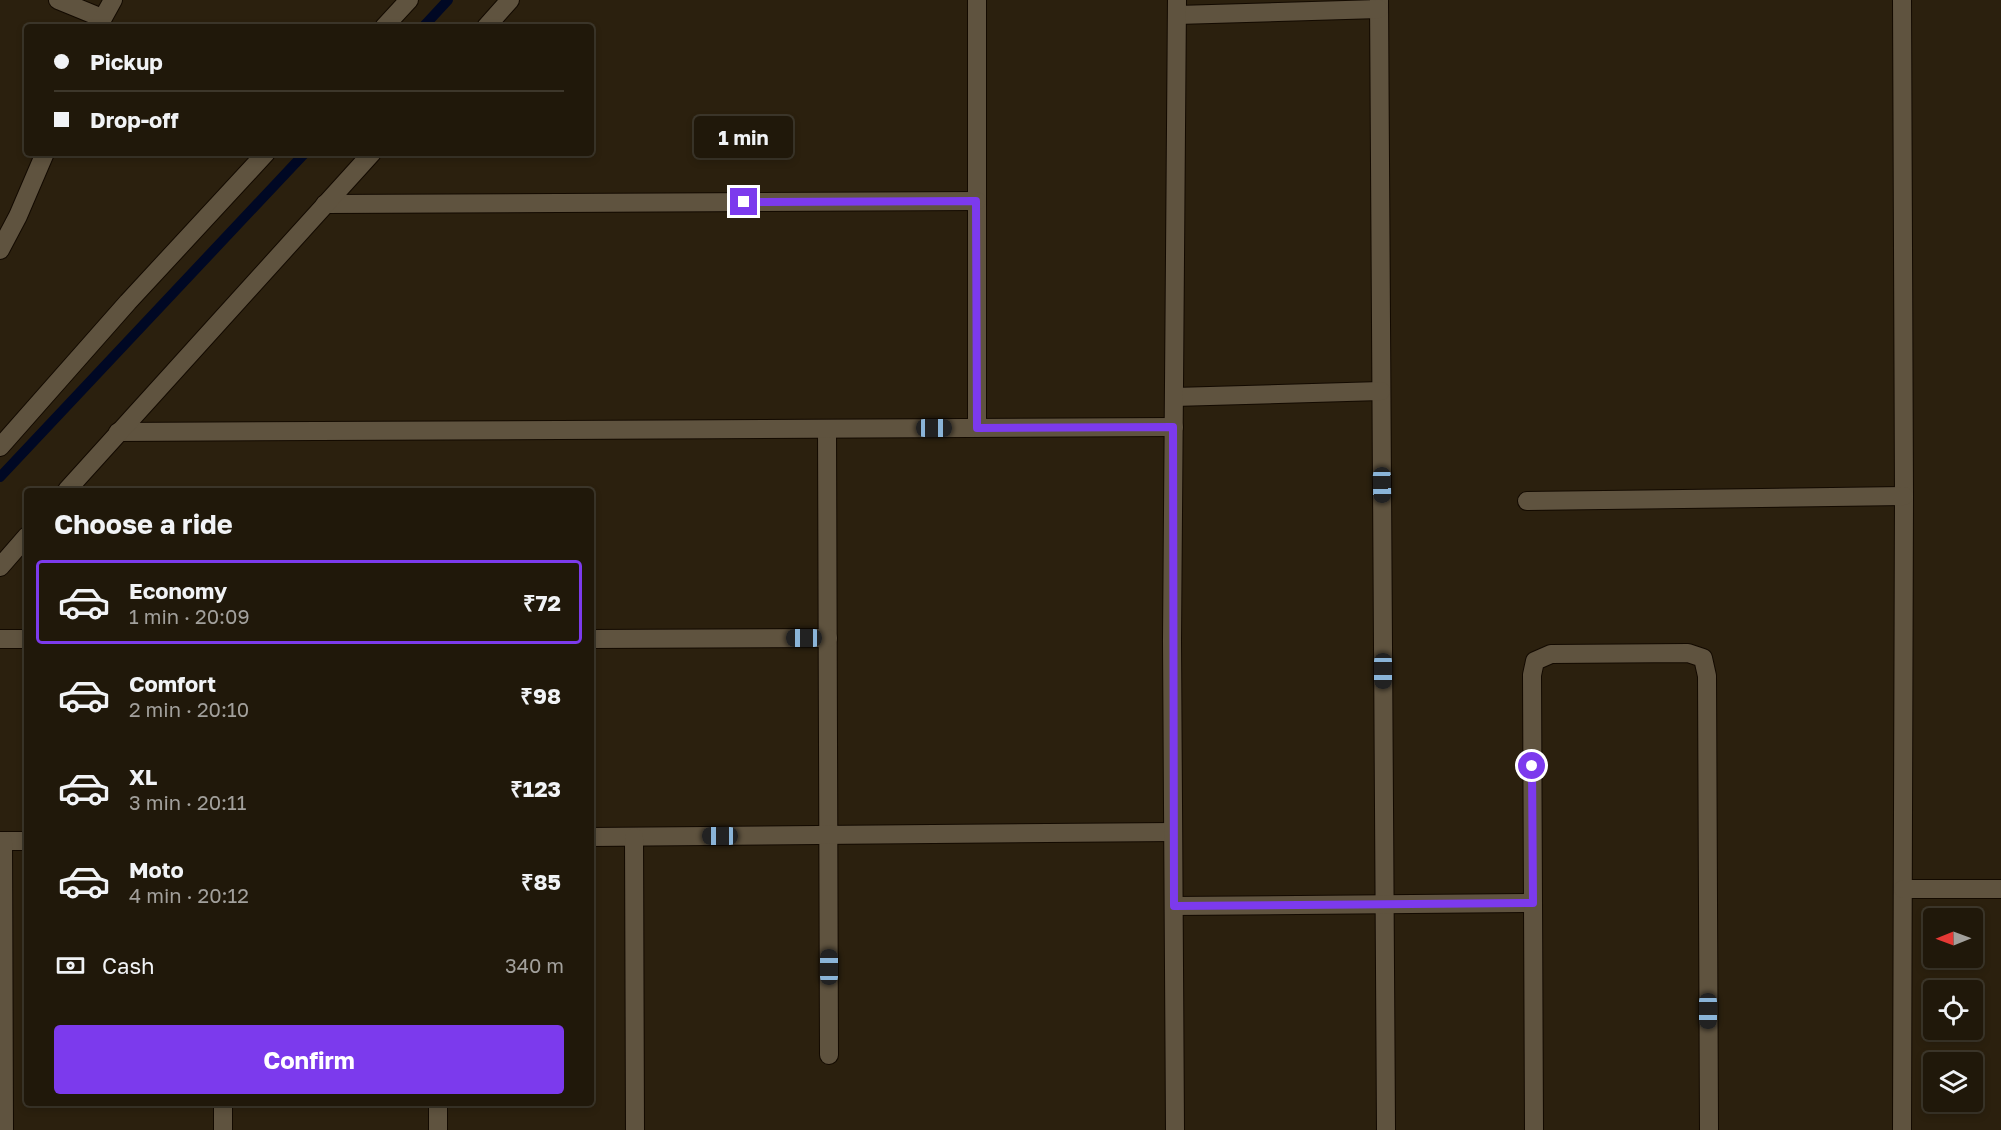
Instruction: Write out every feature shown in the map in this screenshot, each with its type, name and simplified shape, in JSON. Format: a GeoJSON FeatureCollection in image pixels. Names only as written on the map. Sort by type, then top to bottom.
{"type":"FeatureCollection","features":[{"type":"Feature","properties":{"kind":"street"},"geometry":{"type":"LineString","coordinates":[[58,0],[100,22],[113,0]]}},
{"type":"Feature","properties":{"kind":"street"},"geometry":{"type":"LineString","coordinates":[[387,24],[409,0]]}},
{"type":"Feature","properties":{"kind":"street"},"geometry":{"type":"LineString","coordinates":[[489,24],[510,0]]}},
{"type":"Feature","properties":{"kind":"street"},"geometry":{"type":"LineString","coordinates":[[976,0],[977,428]]}},
{"type":"Feature","properties":{"kind":"street"},"geometry":{"type":"LineString","coordinates":[[1902,0],[1904,496],[1902,1130]]}},
{"type":"Feature","properties":{"kind":"street"},"geometry":{"type":"LineString","coordinates":[[1175,1130],[1173,427],[1177,8],[1379,4],[1386,1130]]}},
{"type":"Feature","properties":{"kind":"street"},"geometry":{"type":"LineString","coordinates":[[0,250],[18,216],[44,156]]}},
{"type":"Feature","properties":{"kind":"street"},"geometry":{"type":"LineString","coordinates":[[0,447],[128,302],[263,156]]}},
{"type":"Feature","properties":{"kind":"street"},"geometry":{"type":"LineString","coordinates":[[69,488],[369,156]]}},
{"type":"Feature","properties":{"kind":"street"},"geometry":{"type":"LineString","coordinates":[[325,204],[976,201]]}},
{"type":"Feature","properties":{"kind":"street"},"geometry":{"type":"LineString","coordinates":[[1174,397],[1381,392]]}},
{"type":"Feature","properties":{"kind":"street"},"geometry":{"type":"LineString","coordinates":[[118,432],[1173,427]]}},
{"type":"Feature","properties":{"kind":"street"},"geometry":{"type":"LineString","coordinates":[[827,429],[829,1055]]}},
{"type":"Feature","properties":{"kind":"street"},"geometry":{"type":"LineString","coordinates":[[1527,501],[1904,496]]}},
{"type":"Feature","properties":{"kind":"street"},"geometry":{"type":"LineString","coordinates":[[0,567],[24,539]]}},
{"type":"Feature","properties":{"kind":"street"},"geometry":{"type":"LineString","coordinates":[[594,639],[828,638]]}},
{"type":"Feature","properties":{"kind":"street"},"geometry":{"type":"LineString","coordinates":[[0,639],[24,639]]}},
{"type":"Feature","properties":{"kind":"street"},"geometry":{"type":"LineString","coordinates":[[1534,1130],[1532,675],[1535,661],[1551,654],[1688,653],[1703,658],[1707,688],[1709,1130]]}},
{"type":"Feature","properties":{"kind":"street"},"geometry":{"type":"LineString","coordinates":[[594,837],[1173,832]]}},
{"type":"Feature","properties":{"kind":"street"},"geometry":{"type":"LineString","coordinates":[[634,837],[634,1130]]}},
{"type":"Feature","properties":{"kind":"street"},"geometry":{"type":"LineString","coordinates":[[4,1130],[1,841],[24,841]]}},
{"type":"Feature","properties":{"kind":"street"},"geometry":{"type":"LineString","coordinates":[[1903,890],[2001,889]]}},
{"type":"Feature","properties":{"kind":"street"},"geometry":{"type":"LineString","coordinates":[[1174,906],[1533,903]]}},
{"type":"Feature","properties":{"kind":"street"},"geometry":{"type":"LineString","coordinates":[[223,1106],[223,1130]]}},
{"type":"Feature","properties":{"kind":"street"},"geometry":{"type":"LineString","coordinates":[[438,1106],[438,1130]]}},
{"type":"Feature","properties":{"kind":"waterway"},"geometry":{"type":"LineString","coordinates":[[426,24],[448,0]]}},
{"type":"Feature","properties":{"kind":"waterway"},"geometry":{"type":"LineString","coordinates":[[0,477],[302,156]]}},
{"type":"Feature","properties":{"kind":"route"},"geometry":{"type":"LineString","coordinates":[[744,202],[976,201],[977,428],[1173,427],[1174,906],[1533,903],[1532,766]]}}]}
